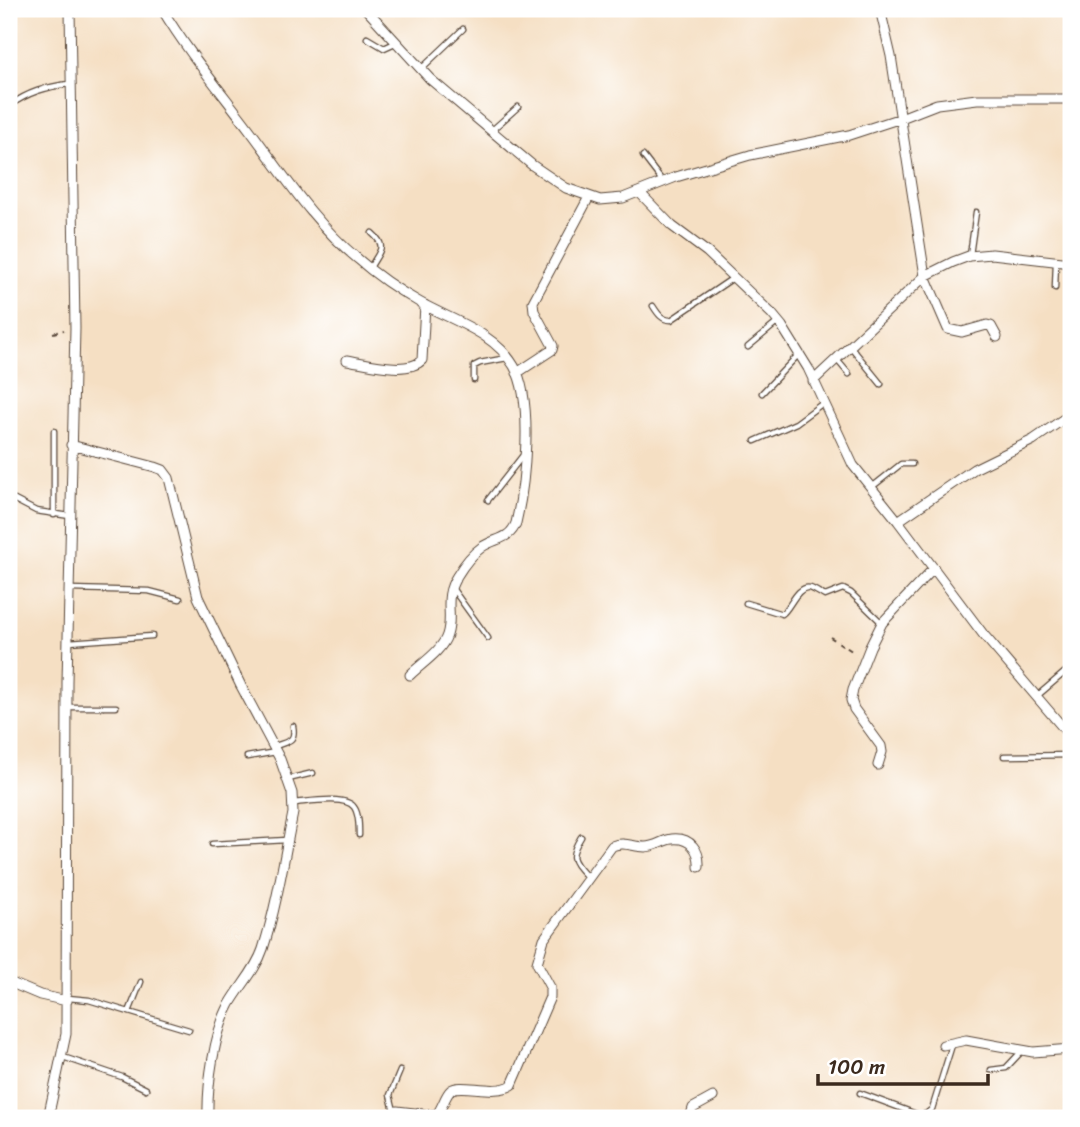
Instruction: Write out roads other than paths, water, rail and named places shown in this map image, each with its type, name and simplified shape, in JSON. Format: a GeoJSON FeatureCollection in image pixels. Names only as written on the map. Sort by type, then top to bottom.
{"type":"FeatureCollection","features":[{"type":"Feature","properties":{"kind":"street"},"geometry":{"type":"LineString","coordinates":[[48,1118],[63,1057],[67,999],[67,707],[75,328],[71,9]]}},
{"type":"Feature","properties":{"kind":"street"},"geometry":{"type":"LineString","coordinates":[[162,9],[197,62],[311,212],[339,242],[370,268],[425,305],[480,332],[508,358],[517,373],[527,419],[519,513],[513,531],[479,548],[456,577],[448,599],[447,636],[410,675]]}},
{"type":"Feature","properties":{"kind":"street"},"geometry":{"type":"LineString","coordinates":[[366,9],[420,69],[491,131],[553,180],[589,197],[611,200],[733,159],[849,135],[937,104],[977,99],[1071,99]]}},
{"type":"Feature","properties":{"kind":"street"},"geometry":{"type":"LineString","coordinates":[[880,9],[891,56],[925,276],[948,329],[962,332],[987,325],[991,326],[997,337]]}},
{"type":"Feature","properties":{"kind":"street"},"geometry":{"type":"LineString","coordinates":[[639,192],[662,217],[708,252],[779,322],[799,353],[853,465],[983,634],[1071,737]]}},
{"type":"Feature","properties":{"kind":"street"},"geometry":{"type":"LineString","coordinates":[[517,373],[552,350],[534,311],[533,302],[589,197]]}},
{"type":"Feature","properties":{"kind":"street"},"geometry":{"type":"LineString","coordinates":[[813,381],[925,276],[970,256],[992,254],[1071,263]]}},
{"type":"Feature","properties":{"kind":"street"},"geometry":{"type":"LineString","coordinates":[[347,360],[406,368],[417,366],[422,360],[425,305]]}},
{"type":"Feature","properties":{"kind":"street"},"geometry":{"type":"LineString","coordinates":[[898,521],[974,469],[1033,440],[1071,414]]}},
{"type":"Feature","properties":{"kind":"street"},"geometry":{"type":"LineString","coordinates":[[71,444],[155,467],[163,470],[169,478],[198,597],[275,749],[288,779],[294,803],[262,949],[250,976],[230,1004],[221,1026],[207,1118]]}},
{"type":"Feature","properties":{"kind":"street"},"geometry":{"type":"LineString","coordinates":[[878,765],[881,746],[854,709],[851,699],[865,659],[882,623],[934,568]]}},
{"type":"Feature","properties":{"kind":"street"},"geometry":{"type":"LineString","coordinates":[[392,1115],[434,1114],[440,1110],[453,1088],[496,1090],[512,1085],[550,997],[550,986],[537,963],[538,953],[544,939],[607,851],[618,843],[644,847],[681,839],[695,847],[699,853],[699,867]]}},
{"type":"Feature","properties":{"kind":"street"},"geometry":{"type":"LineString","coordinates":[[9,982],[40,995],[67,999]]}},
{"type":"Feature","properties":{"kind":"street"},"geometry":{"type":"LineString","coordinates":[[943,1045],[977,1042],[1042,1053],[1071,1049]]}},
{"type":"Feature","properties":{"kind":"street"},"geometry":{"type":"LineString","coordinates":[[690,1118],[693,1108],[713,1097]]}},
{"type":"Feature","properties":{"kind":"lane"},"geometry":{"type":"LineString","coordinates":[[420,69],[463,29]]}},
{"type":"Feature","properties":{"kind":"lane"},"geometry":{"type":"LineString","coordinates":[[367,38],[384,48],[396,43]]}},
{"type":"Feature","properties":{"kind":"lane"},"geometry":{"type":"LineString","coordinates":[[9,106],[23,96],[44,88],[72,83]]}},
{"type":"Feature","properties":{"kind":"lane"},"geometry":{"type":"LineString","coordinates":[[491,131],[518,107]]}},
{"type":"Feature","properties":{"kind":"lane"},"geometry":{"type":"LineString","coordinates":[[643,156],[663,182]]}},
{"type":"Feature","properties":{"kind":"lane"},"geometry":{"type":"LineString","coordinates":[[970,256],[976,212]]}},
{"type":"Feature","properties":{"kind":"lane"},"geometry":{"type":"LineString","coordinates":[[370,268],[382,246],[372,233]]}},
{"type":"Feature","properties":{"kind":"lane"},"geometry":{"type":"LineString","coordinates":[[1055,288],[1056,261]]}},
{"type":"Feature","properties":{"kind":"lane"},"geometry":{"type":"LineString","coordinates":[[653,306],[659,315],[671,320],[734,277]]}},
{"type":"Feature","properties":{"kind":"lane"},"geometry":{"type":"LineString","coordinates":[[748,347],[779,322]]}},
{"type":"Feature","properties":{"kind":"lane"},"geometry":{"type":"LineString","coordinates":[[850,347],[881,384]]}},
{"type":"Feature","properties":{"kind":"lane"},"geometry":{"type":"LineString","coordinates":[[762,393],[799,353]]}},
{"type":"Feature","properties":{"kind":"lane"},"geometry":{"type":"LineString","coordinates":[[474,380],[474,366],[508,358]]}},
{"type":"Feature","properties":{"kind":"lane"},"geometry":{"type":"LineString","coordinates":[[837,359],[849,374]]}},
{"type":"Feature","properties":{"kind":"lane"},"geometry":{"type":"LineString","coordinates":[[755,441],[796,423],[823,403]]}},
{"type":"Feature","properties":{"kind":"lane"},"geometry":{"type":"LineString","coordinates":[[54,431],[54,515]]}},
{"type":"Feature","properties":{"kind":"lane"},"geometry":{"type":"LineString","coordinates":[[488,500],[524,453]]}},
{"type":"Feature","properties":{"kind":"lane"},"geometry":{"type":"LineString","coordinates":[[871,488],[901,464],[912,464]]}},
{"type":"Feature","properties":{"kind":"lane"},"geometry":{"type":"LineString","coordinates":[[9,497],[36,511],[70,516]]}},
{"type":"Feature","properties":{"kind":"lane"},"geometry":{"type":"LineString","coordinates":[[451,587],[488,638]]}},
{"type":"Feature","properties":{"kind":"lane"},"geometry":{"type":"LineString","coordinates":[[746,603],[782,614],[804,588],[810,588],[825,596],[843,589],[851,593],[882,623]]}},
{"type":"Feature","properties":{"kind":"lane"},"geometry":{"type":"LineString","coordinates":[[69,589],[149,591],[180,599]]}},
{"type":"Feature","properties":{"kind":"lane"},"geometry":{"type":"LineString","coordinates":[[68,643],[152,636]]}},
{"type":"Feature","properties":{"kind":"lane"},"geometry":{"type":"LineString","coordinates":[[1037,697],[1071,667]]}},
{"type":"Feature","properties":{"kind":"lane"},"geometry":{"type":"LineString","coordinates":[[67,707],[116,707]]}},
{"type":"Feature","properties":{"kind":"lane"},"geometry":{"type":"LineString","coordinates":[[247,757],[275,749],[293,738],[293,726]]}},
{"type":"Feature","properties":{"kind":"lane"},"geometry":{"type":"LineString","coordinates":[[1004,757],[1071,755]]}},
{"type":"Feature","properties":{"kind":"lane"},"geometry":{"type":"LineString","coordinates":[[288,779],[313,773]]}},
{"type":"Feature","properties":{"kind":"lane"},"geometry":{"type":"LineString","coordinates":[[294,803],[341,800],[349,803],[357,815],[359,835]]}},
{"type":"Feature","properties":{"kind":"lane"},"geometry":{"type":"LineString","coordinates":[[581,837],[572,858],[587,877]]}},
{"type":"Feature","properties":{"kind":"lane"},"geometry":{"type":"LineString","coordinates":[[212,844],[287,840]]}},
{"type":"Feature","properties":{"kind":"lane"},"geometry":{"type":"LineString","coordinates":[[130,1012],[141,982]]}},
{"type":"Feature","properties":{"kind":"lane"},"geometry":{"type":"LineString","coordinates":[[67,999],[82,999],[189,1030]]}},
{"type":"Feature","properties":{"kind":"lane"},"geometry":{"type":"LineString","coordinates":[[860,1093],[919,1115],[926,1114],[932,1109],[954,1042]]}},
{"type":"Feature","properties":{"kind":"lane"},"geometry":{"type":"LineString","coordinates":[[991,1070],[1006,1068],[1022,1051]]}},
{"type":"Feature","properties":{"kind":"lane"},"geometry":{"type":"LineString","coordinates":[[63,1057],[122,1077],[146,1089]]}},
{"type":"Feature","properties":{"kind":"lane"},"geometry":{"type":"LineString","coordinates":[[392,1115],[390,1095],[400,1071]]}},
{"type":"Feature","properties":{"kind":"lane"},"geometry":{"type":"LineString","coordinates":[[201,1118],[207,1118]]}}]}
